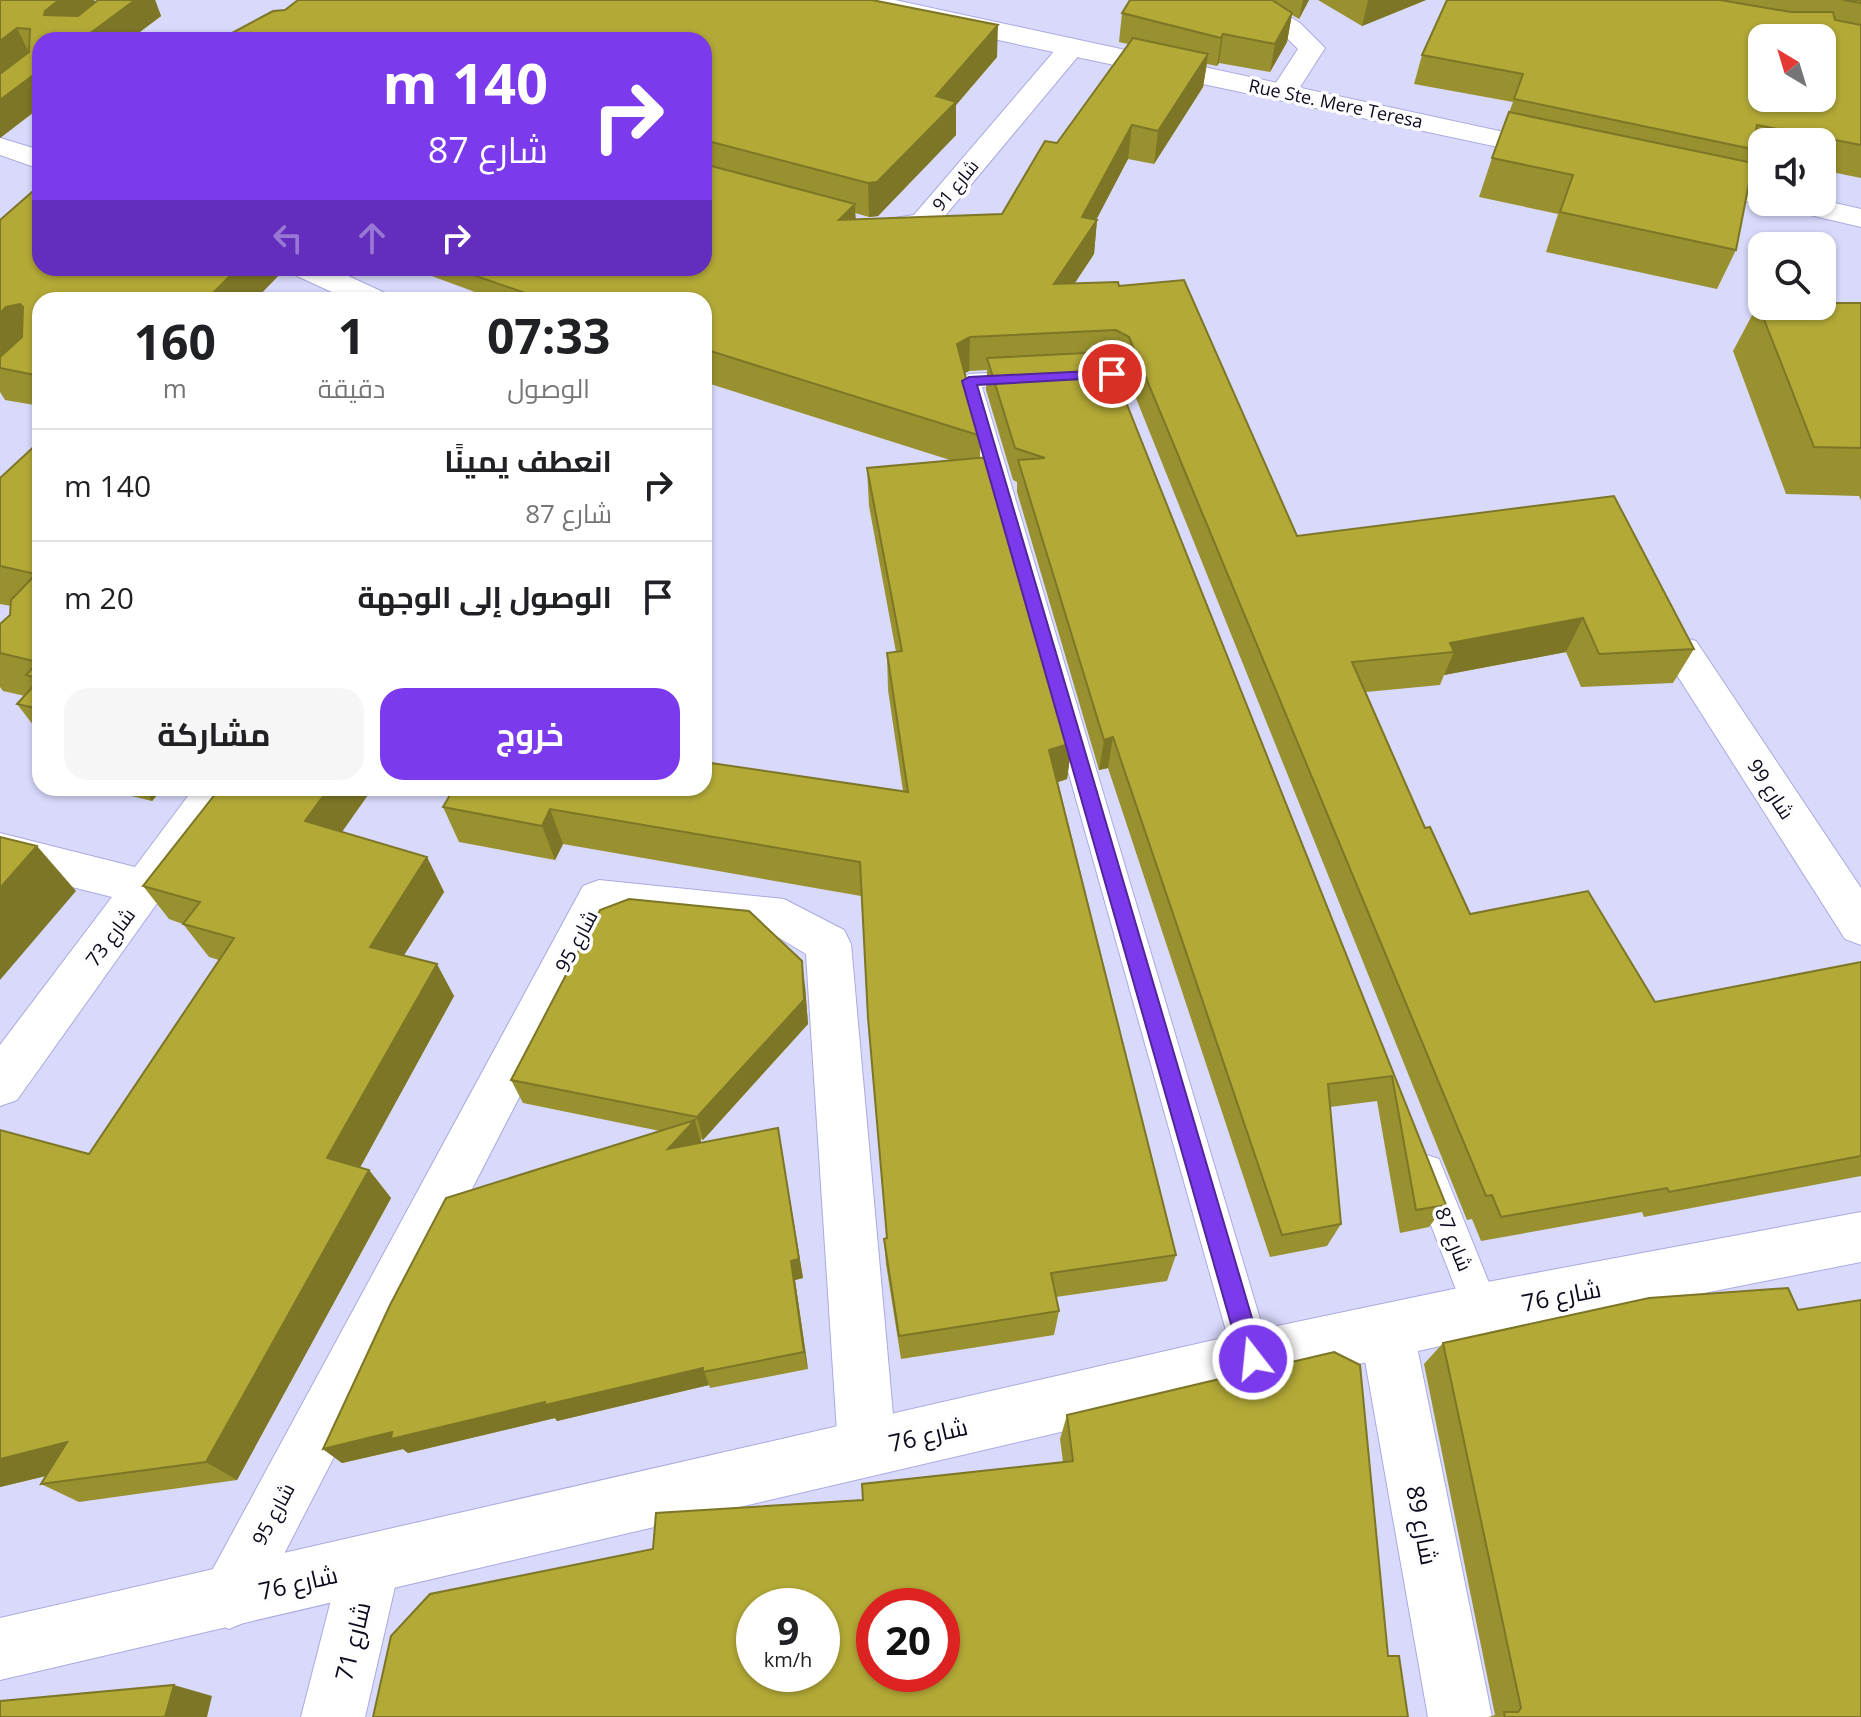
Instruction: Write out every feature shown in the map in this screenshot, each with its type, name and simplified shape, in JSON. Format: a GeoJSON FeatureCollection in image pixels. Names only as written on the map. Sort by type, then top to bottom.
{"type":"FeatureCollection","features":[{"type":"Feature","properties":{"kind":"street"},"geometry":{"type":"LineString","coordinates":[[1243,0],[1291,28],[1312,48],[1283,92]]}},
{"type":"Feature","properties":{"kind":"street","name":"Rue Ste. Mere Teresa"},"geometry":{"type":"LineString","coordinates":[[859,3],[920,6],[1071,48],[1592,159]]}},
{"type":"Feature","properties":{"kind":"street","name":"شارع 91"},"geometry":{"type":"LineString","coordinates":[[842,223],[868,229],[923,223],[1071,48]]}},
{"type":"Feature","properties":{"kind":"street"},"geometry":{"type":"LineString","coordinates":[[0,146],[32,157]]}},
{"type":"Feature","properties":{"kind":"street"},"geometry":{"type":"LineString","coordinates":[[1669,176],[1748,193]]}},
{"type":"Feature","properties":{"kind":"street"},"geometry":{"type":"LineString","coordinates":[[1836,212],[1861,218]]}},
{"type":"Feature","properties":{"kind":"street"},"geometry":{"type":"LineString","coordinates":[[323,276],[357,292]]}},
{"type":"Feature","properties":{"kind":"street","name":"شارع 99"},"geometry":{"type":"LineString","coordinates":[[1682,651],[1861,926]]}},
{"type":"Feature","properties":{"kind":"street","name":"شارع 73"},"geometry":{"type":"LineString","coordinates":[[0,1084],[212,796]]}},
{"type":"Feature","properties":{"kind":"street"},"geometry":{"type":"LineString","coordinates":[[0,851],[146,888]]}},
{"type":"Feature","properties":{"kind":"street","name":"شارع 95"},"geometry":{"type":"LineString","coordinates":[[229,1599],[599,899],[784,918],[828,944],[867,1448]]}},
{"type":"Feature","properties":{"kind":"street","name":"شارع 76"},"geometry":{"type":"LineString","coordinates":[[0,1649],[229,1599],[1253,1359],[1482,1310],[1861,1237]]}},
{"type":"Feature","properties":{"kind":"street","name":"شارع 89"},"geometry":{"type":"LineString","coordinates":[[1387,1332],[1460,1717]]}},
{"type":"Feature","properties":{"kind":"street","name":"شارع 71"},"geometry":{"type":"LineString","coordinates":[[333,1717],[370,1565]]}},
{"type":"Feature","properties":{"kind":"lane"},"geometry":{"type":"LineString","coordinates":[[1049,377],[969,381],[1253,1359]]}},
{"type":"Feature","properties":{"kind":"lane","name":"شارع 87"},"geometry":{"type":"LineString","coordinates":[[1418,1147],[1482,1310]]}},
{"type":"Feature","properties":{"kind":"building"},"geometry":{"type":"Polygon","coordinates":[[[0,0],[59,0],[44,15],[78,16],[98,0],[135,0],[92,32],[32,32],[32,76],[0,100],[0,74],[29,52],[30,29],[17,28],[0,41],[0,0]]]}},
{"type":"Feature","properties":{"kind":"building"},"geometry":{"type":"Polygon","coordinates":[[[298,0],[872,0],[998,25],[936,96],[956,102],[877,182],[868,183],[712,142],[712,32],[234,32],[273,11],[285,10],[298,0]]]}},
{"type":"Feature","properties":{"kind":"building"},"geometry":{"type":"Polygon","coordinates":[[[1130,0],[1272,0],[1292,13],[1275,44],[1223,34],[1221,38],[1122,13],[1130,0]]]}},
{"type":"Feature","properties":{"kind":"building"},"geometry":{"type":"Polygon","coordinates":[[[1447,0],[1720,0],[1791,12],[1833,12],[1835,20],[1861,25],[1861,145],[1836,140],[1836,128],[1773,128],[1757,125],[1756,128],[1748,128],[1748,148],[1514,99],[1523,74],[1422,55],[1447,0]]]}},
{"type":"Feature","properties":{"kind":"building"},"geometry":{"type":"Polygon","coordinates":[[[1133,38],[1208,54],[1158,131],[1132,125],[1082,217],[1097,220],[1054,284],[1118,282],[1119,286],[1184,280],[1297,536],[1614,496],[1694,649],[1599,654],[1583,618],[1450,643],[1454,652],[1352,662],[1425,828],[1430,827],[1470,914],[1588,891],[1655,1002],[1861,962],[1861,1156],[1669,1192],[1667,1188],[1501,1217],[1492,1195],[1486,1196],[1129,337],[1116,330],[970,337],[957,344],[981,436],[712,352],[712,292],[523,292],[476,276],[712,276],[712,166],[855,204],[839,220],[1002,214],[1045,141],[1057,143],[1133,38]]]}},
{"type":"Feature","properties":{"kind":"building"},"geometry":{"type":"Polygon","coordinates":[[[1509,112],[1748,162],[1748,189],[1736,250],[1560,212],[1573,175],[1492,158],[1509,112]]]}},
{"type":"Feature","properties":{"kind":"building"},"geometry":{"type":"Polygon","coordinates":[[[32,192],[32,276],[230,276],[214,292],[32,292],[32,374],[0,368],[0,357],[22,337],[23,307],[20,304],[6,307],[0,313],[0,220],[32,192]]]}},
{"type":"Feature","properties":{"kind":"building"},"geometry":{"type":"Polygon","coordinates":[[[1836,303],[1861,303],[1861,448],[1814,447],[1764,320],[1836,320],[1836,303]]]}},
{"type":"Feature","properties":{"kind":"building"},"geometry":{"type":"Polygon","coordinates":[[[1106,352],[1446,1205],[1416,1210],[1392,1076],[1328,1084],[1341,1224],[1282,1235],[1113,737],[1104,740],[1018,460],[1045,458],[1015,448],[987,358],[1106,352]]]}},
{"type":"Feature","properties":{"kind":"building"},"geometry":{"type":"Polygon","coordinates":[[[32,448],[32,573],[0,566],[0,478],[32,448]]]}},
{"type":"Feature","properties":{"kind":"building"},"geometry":{"type":"Polygon","coordinates":[[[989,457],[1072,743],[1049,750],[1176,1255],[1051,1273],[1059,1311],[899,1336],[884,1239],[887,1238],[868,1018],[860,862],[550,809],[542,826],[443,807],[449,796],[712,796],[712,763],[908,792],[887,653],[902,651],[867,468],[989,457]]]}},
{"type":"Feature","properties":{"kind":"building"},"geometry":{"type":"Polygon","coordinates":[[[32,578],[32,661],[0,653],[0,624],[10,615],[11,600],[32,578]]]}},
{"type":"Feature","properties":{"kind":"building"},"geometry":{"type":"Polygon","coordinates":[[[32,688],[32,707],[17,704],[32,688]]]}},
{"type":"Feature","properties":{"kind":"building"},"geometry":{"type":"Polygon","coordinates":[[[214,796],[323,796],[305,821],[427,857],[370,947],[437,964],[327,1158],[369,1170],[206,1462],[41,1484],[67,1442],[0,1459],[0,1130],[89,1154],[234,938],[183,924],[200,902],[143,886],[214,796]]]}},
{"type":"Feature","properties":{"kind":"building"},"geometry":{"type":"Polygon","coordinates":[[[0,837],[37,846],[0,888],[0,837]]]}},
{"type":"Feature","properties":{"kind":"building"},"geometry":{"type":"Polygon","coordinates":[[[629,899],[749,911],[802,961],[804,1000],[697,1117],[511,1080],[600,910],[629,899]]]}},
{"type":"Feature","properties":{"kind":"building"},"geometry":{"type":"Polygon","coordinates":[[[695,1120],[668,1149],[778,1128],[799,1259],[791,1261],[804,1352],[703,1372],[703,1368],[391,1439],[392,1432],[323,1449],[390,1305],[446,1198],[695,1120]]]}},
{"type":"Feature","properties":{"kind":"building"},"geometry":{"type":"Polygon","coordinates":[[[1788,1288],[1798,1310],[1861,1300],[1861,1717],[1505,1717],[1504,1712],[1518,1712],[1521,1708],[1443,1343],[1649,1298],[1788,1288]]]}},
{"type":"Feature","properties":{"kind":"building"},"geometry":{"type":"Polygon","coordinates":[[[1334,1352],[1360,1365],[1388,1656],[1399,1656],[1408,1717],[373,1717],[391,1636],[430,1594],[653,1549],[656,1513],[863,1500],[862,1484],[1073,1461],[1067,1415],[1334,1352]]]}},
{"type":"Feature","properties":{"kind":"building"},"geometry":{"type":"Polygon","coordinates":[[[174,1685],[165,1717],[0,1717],[0,1701],[174,1685]]]}},
{"type":"Feature","properties":{"kind":"route"},"geometry":{"type":"LineString","coordinates":[[1112,374],[969,381],[1253,1359]]}}]}
